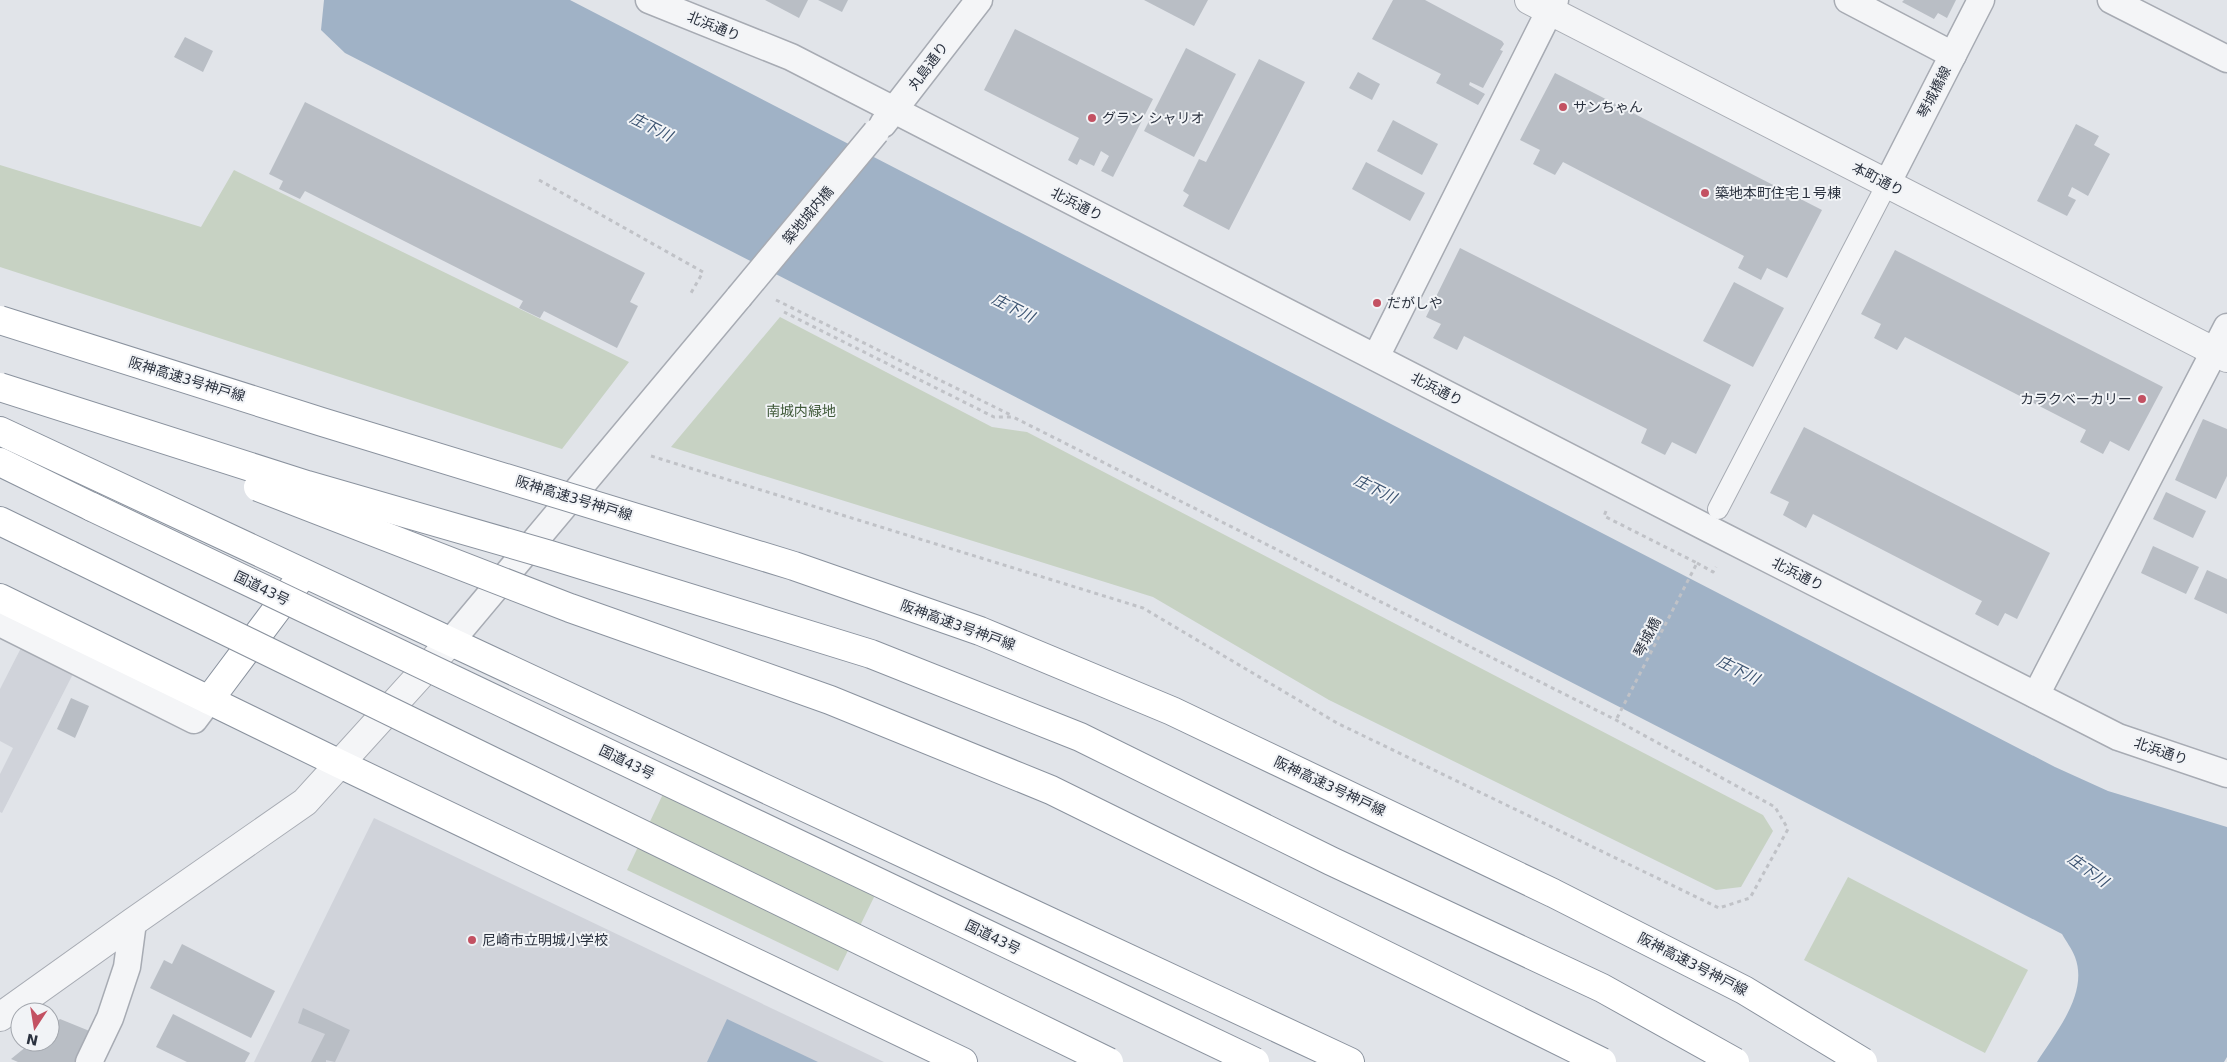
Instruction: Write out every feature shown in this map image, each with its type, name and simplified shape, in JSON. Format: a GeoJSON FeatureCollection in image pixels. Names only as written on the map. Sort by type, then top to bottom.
{"type":"FeatureCollection","features":[{"type":"Feature","properties":{"kind":"highway","name":"阪神高速3号神戸線"},"geometry":{"type":"LineString","coordinates":[[0,320],[322,422],[794,566],[980,631],[1172,711],[1553,893],[1744,990],[1862,1062]]}},
{"type":"Feature","properties":{"kind":"highway"},"geometry":{"type":"LineString","coordinates":[[0,387],[570,608],[830,700],[1051,790],[1602,1062]]}},
{"type":"Feature","properties":{"kind":"highway"},"geometry":{"type":"LineString","coordinates":[[0,387],[307,485],[550,555],[871,654],[1080,737],[1331,861],[1602,988],[1735,1062]]}},
{"type":"Feature","properties":{"kind":"highway"},"geometry":{"type":"LineString","coordinates":[[0,431],[452,640],[677,748],[1350,1062]]}},
{"type":"Feature","properties":{"kind":"highway","name":"国道43号"},"geometry":{"type":"LineString","coordinates":[[0,462],[1255,1062]]}},
{"type":"Feature","properties":{"kind":"highway"},"geometry":{"type":"LineString","coordinates":[[0,521],[1108,1062]]}},
{"type":"Feature","properties":{"kind":"highway"},"geometry":{"type":"LineString","coordinates":[[209,700],[305,572]]}},
{"type":"Feature","properties":{"kind":"highway"},"geometry":{"type":"LineString","coordinates":[[0,598],[340,764],[963,1062]]}},
{"type":"Feature","properties":{"kind":"street","name":"北浜通り"},"geometry":{"type":"LineString","coordinates":[[649,0],[791,57],[2118,737],[2227,774]]}},
{"type":"Feature","properties":{"kind":"street","name":"丸島通り"},"geometry":{"type":"LineString","coordinates":[[876,132],[979,0]]}},
{"type":"Feature","properties":{"kind":"street"},"geometry":{"type":"LineString","coordinates":[[1848,0],[1953,55]]}},
{"type":"Feature","properties":{"kind":"street","name":"琴城橋線"},"geometry":{"type":"LineString","coordinates":[[1887,184],[1980,0]]}},
{"type":"Feature","properties":{"kind":"street"},"geometry":{"type":"LineString","coordinates":[[2111,0],[2227,59]]}},
{"type":"Feature","properties":{"kind":"street"},"geometry":{"type":"LineString","coordinates":[[1376,357],[1544,4]]}},
{"type":"Feature","properties":{"kind":"street","name":"本町通り"},"geometry":{"type":"LineString","coordinates":[[1544,4],[1887,184],[2221,355]]}},
{"type":"Feature","properties":{"kind":"street","name":"築地城内橋"},"geometry":{"type":"LineString","coordinates":[[452,640],[876,132]]}},
{"type":"Feature","properties":{"kind":"street"},"geometry":{"type":"LineString","coordinates":[[1718,510],[1887,184]]}},
{"type":"Feature","properties":{"kind":"street"},"geometry":{"type":"LineString","coordinates":[[2036,695],[2221,355],[2227,326]]}},
{"type":"Feature","properties":{"kind":"street"},"geometry":{"type":"LineString","coordinates":[[0,623],[194,720],[209,700]]}},
{"type":"Feature","properties":{"kind":"street"},"geometry":{"type":"LineString","coordinates":[[0,1018],[305,802],[452,640]]}},
{"type":"Feature","properties":{"kind":"street"},"geometry":{"type":"LineString","coordinates":[[89,1062],[110,1018],[127,967],[133,922]]}},
{"type":"Feature","properties":{"kind":"path"},"geometry":{"type":"LineString","coordinates":[[540,180],[703,272],[691,293]]}},
{"type":"Feature","properties":{"kind":"path"},"geometry":{"type":"LineString","coordinates":[[651,456],[1143,608],[1337,723],[1719,908],[1750,898],[1788,829],[1775,807],[1616,720],[1014,417],[776,300]]}},
{"type":"Feature","properties":{"kind":"path"},"geometry":{"type":"LineString","coordinates":[[784,312],[994,417],[1014,417]]}},
{"type":"Feature","properties":{"kind":"path"},"geometry":{"type":"LineString","coordinates":[[1609,505],[1604,516],[1713,572]]}},
{"type":"Feature","properties":{"kind":"path","name":"琴城橋"},"geometry":{"type":"LineString","coordinates":[[1616,720],[1697,563]]}},
{"type":"Feature","properties":{"kind":"shaded area"},"geometry":{"type":"Polygon","coordinates":[[[21,648],[73,674],[2,813],[0,812],[0,774],[13,748],[0,741],[0,689],[21,648]]]}},
{"type":"Feature","properties":{"kind":"shaded area","name":"尼崎市立明城小学校"},"geometry":{"type":"Polygon","coordinates":[[[374,818],[884,1062],[254,1062],[374,818]]]}},
{"type":"Feature","properties":{"kind":"green space"},"geometry":{"type":"Polygon","coordinates":[[[0,165],[201,227],[234,170],[629,362],[562,449],[0,267],[0,165]]]}},
{"type":"Feature","properties":{"kind":"green space","name":"南城内緑地"},"geometry":{"type":"Polygon","coordinates":[[[780,317],[992,427],[1027,432],[1763,815],[1773,831],[1741,887],[1716,890],[1329,700],[1153,597],[671,447],[780,317]]]}},
{"type":"Feature","properties":{"kind":"green space"},"geometry":{"type":"Polygon","coordinates":[[[664,792],[876,893],[838,971],[627,870],[664,792]]]}},
{"type":"Feature","properties":{"kind":"green space"},"geometry":{"type":"Polygon","coordinates":[[[1848,877],[2028,970],[1985,1053],[1804,960],[1848,877]]]}},
{"type":"Feature","properties":{"kind":"water","name":"庄下川"},"geometry":{"type":"Polygon","coordinates":[[[324,0],[570,0],[2055,767],[2108,791],[2227,827],[2227,1057],[2224,1062],[2037,1062],[2061,1026],[2074,999],[2078,985],[2075,957],[2062,934],[345,53],[321,30],[324,0]]]}},
{"type":"Feature","properties":{"kind":"water"},"geometry":{"type":"Polygon","coordinates":[[[727,1019],[818,1062],[707,1062],[727,1019]]]}},
{"type":"Feature","properties":{"kind":"building"},"geometry":{"type":"Polygon","coordinates":[[[765,0],[808,0],[799,18],[765,0]]]}},
{"type":"Feature","properties":{"kind":"building"},"geometry":{"type":"Polygon","coordinates":[[[818,0],[848,0],[842,12],[818,0]]]}},
{"type":"Feature","properties":{"kind":"building"},"geometry":{"type":"Polygon","coordinates":[[[1144,0],[1208,0],[1194,26],[1144,0]]]}},
{"type":"Feature","properties":{"kind":"building"},"geometry":{"type":"Polygon","coordinates":[[[1393,0],[1425,0],[1502,41],[1504,44],[1500,50],[1503,51],[1483,88],[1470,82],[1469,85],[1485,94],[1478,105],[1436,83],[1441,74],[1372,39],[1393,0]]]}},
{"type":"Feature","properties":{"kind":"building"},"geometry":{"type":"Polygon","coordinates":[[[1904,0],[1956,0],[1947,18],[1938,13],[1934,19],[1902,2],[1904,0]]]}},
{"type":"Feature","properties":{"kind":"building","name":"グラン シャリオ"},"geometry":{"type":"Polygon","coordinates":[[[1015,29],[1153,99],[1113,177],[1101,171],[1109,156],[1101,151],[1094,166],[1080,159],[1077,165],[1068,160],[1079,138],[984,90],[1015,29]]]}},
{"type":"Feature","properties":{"kind":"building"},"geometry":{"type":"Polygon","coordinates":[[[185,37],[213,51],[203,72],[174,57],[185,37]]]}},
{"type":"Feature","properties":{"kind":"building"},"geometry":{"type":"Polygon","coordinates":[[[1186,48],[1236,74],[1194,157],[1144,131],[1186,48]]]}},
{"type":"Feature","properties":{"kind":"building"},"geometry":{"type":"Polygon","coordinates":[[[1259,59],[1305,82],[1229,230],[1183,206],[1189,195],[1183,191],[1199,159],[1206,162],[1259,59]]]}},
{"type":"Feature","properties":{"kind":"building"},"geometry":{"type":"Polygon","coordinates":[[[1358,72],[1380,84],[1372,100],[1349,88],[1358,72]]]}},
{"type":"Feature","properties":{"kind":"building","name":"築地本町住宅１号棟"},"geometry":{"type":"Polygon","coordinates":[[[1555,73],[1822,210],[1787,278],[1767,268],[1761,280],[1738,268],[1744,256],[1563,162],[1555,175],[1533,164],[1540,150],[1520,140],[1555,73]]]}},
{"type":"Feature","properties":{"kind":"building"},"geometry":{"type":"Polygon","coordinates":[[[305,102],[645,273],[630,302],[638,306],[617,348],[544,311],[540,318],[519,308],[523,301],[305,191],[300,199],[279,189],[283,181],[269,174],[305,102]]]}},
{"type":"Feature","properties":{"kind":"building"},"geometry":{"type":"Polygon","coordinates":[[[1393,120],[1438,144],[1422,175],[1377,151],[1393,120]]]}},
{"type":"Feature","properties":{"kind":"building"},"geometry":{"type":"Polygon","coordinates":[[[2076,124],[2099,136],[2094,145],[2110,154],[2088,196],[2072,187],[2068,196],[2076,200],[2067,216],[2037,201],[2076,124]]]}},
{"type":"Feature","properties":{"kind":"building"},"geometry":{"type":"Polygon","coordinates":[[[1366,162],[1425,193],[1410,221],[1352,189],[1366,162]]]}},
{"type":"Feature","properties":{"kind":"building"},"geometry":{"type":"Polygon","coordinates":[[[1460,248],[1731,385],[1696,454],[1672,442],[1665,455],[1641,443],[1647,429],[1464,336],[1457,350],[1433,338],[1441,324],[1426,317],[1460,248]]]}},
{"type":"Feature","properties":{"kind":"building"},"geometry":{"type":"Polygon","coordinates":[[[1895,250],[2163,387],[2129,451],[2110,441],[2103,454],[2080,442],[2086,430],[1905,337],[1897,350],[1874,338],[1881,324],[1861,314],[1895,250]]]}},
{"type":"Feature","properties":{"kind":"building"},"geometry":{"type":"Polygon","coordinates":[[[1734,282],[1784,308],[1753,367],[1703,341],[1734,282]]]}},
{"type":"Feature","properties":{"kind":"building"},"geometry":{"type":"Polygon","coordinates":[[[2203,419],[2227,429],[2227,476],[2216,499],[2175,480],[2203,419]]]}},
{"type":"Feature","properties":{"kind":"building"},"geometry":{"type":"Polygon","coordinates":[[[1804,427],[2050,553],[2017,619],[2005,613],[1998,626],[1975,614],[1982,601],[1813,514],[1806,528],[1783,515],[1789,502],[1770,493],[1804,427]]]}},
{"type":"Feature","properties":{"kind":"building"},"geometry":{"type":"Polygon","coordinates":[[[2166,492],[2206,511],[2193,538],[2153,519],[2166,492]]]}},
{"type":"Feature","properties":{"kind":"building"},"geometry":{"type":"Polygon","coordinates":[[[2153,546],[2199,567],[2186,594],[2141,573],[2153,546]]]}},
{"type":"Feature","properties":{"kind":"building"},"geometry":{"type":"Polygon","coordinates":[[[2207,570],[2227,579],[2227,614],[2194,599],[2207,570]]]}},
{"type":"Feature","properties":{"kind":"building"},"geometry":{"type":"Polygon","coordinates":[[[71,698],[89,706],[75,738],[57,729],[71,698]]]}},
{"type":"Feature","properties":{"kind":"building"},"geometry":{"type":"Polygon","coordinates":[[[182,944],[275,991],[251,1038],[150,988],[164,960],[172,964],[182,944]]]}},
{"type":"Feature","properties":{"kind":"building"},"geometry":{"type":"Polygon","coordinates":[[[303,1008],[350,1030],[335,1062],[326,1060],[326,1062],[311,1062],[325,1034],[298,1023],[303,1008]]]}},
{"type":"Feature","properties":{"kind":"building"},"geometry":{"type":"Polygon","coordinates":[[[173,1014],[250,1053],[245,1062],[187,1062],[156,1047],[173,1014]]]}},
{"type":"Feature","properties":{"kind":"building"},"geometry":{"type":"Polygon","coordinates":[[[60,1019],[92,1032],[80,1062],[18,1062],[11,1059],[20,1052],[60,1052],[60,1019]]]}},
{"type":"Feature","properties":{"kind":"place","name":"サンちゃん"},"geometry":{"type":"Point","coordinates":[1563,107]}},
{"type":"Feature","properties":{"kind":"place","name":"グラン シャリオ"},"geometry":{"type":"Point","coordinates":[1092,118]}},
{"type":"Feature","properties":{"kind":"place","name":"築地本町住宅１号棟"},"geometry":{"type":"Point","coordinates":[1705,193]}},
{"type":"Feature","properties":{"kind":"place","name":"だがしや"},"geometry":{"type":"Point","coordinates":[1377,303]}},
{"type":"Feature","properties":{"kind":"place","name":"カラクベーカリー"},"geometry":{"type":"Point","coordinates":[2142,399]}},
{"type":"Feature","properties":{"kind":"place","name":"尼崎市立明城小学校"},"geometry":{"type":"Point","coordinates":[472,940]}}]}
